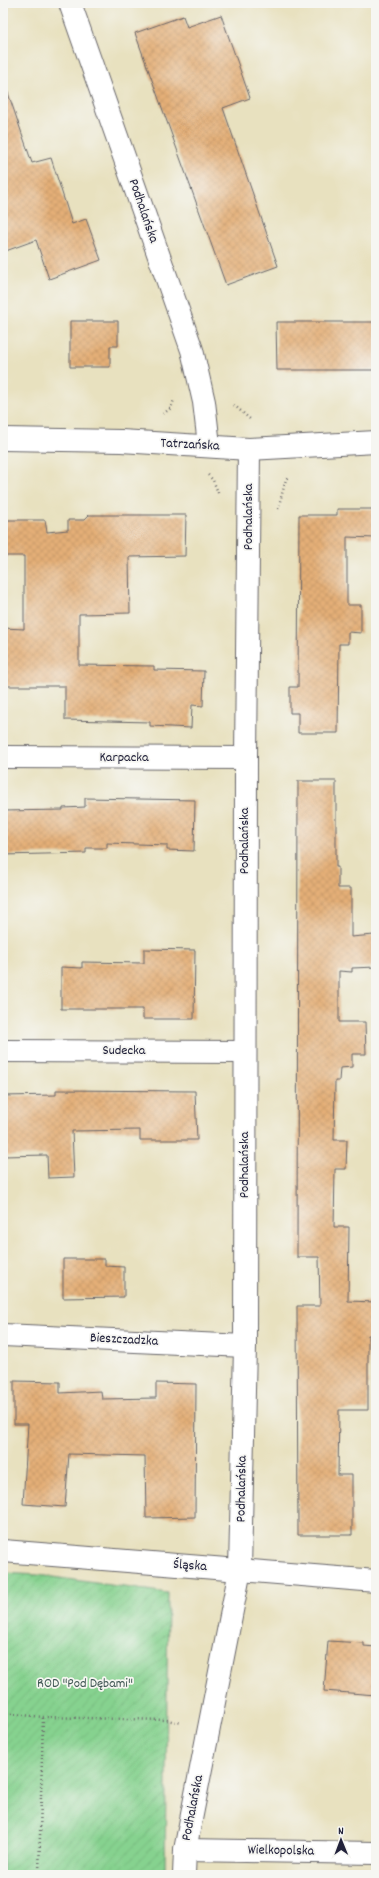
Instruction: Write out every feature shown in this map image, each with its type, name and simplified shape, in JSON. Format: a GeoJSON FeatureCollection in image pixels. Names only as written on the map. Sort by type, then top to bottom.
{"type":"FeatureCollection","features":[{"type":"Feature","properties":{"kind":"street","name":"Podhalańska"},"geometry":{"type":"LineString","coordinates":[[70,3],[192,350],[204,402],[209,445]]}},
{"type":"Feature","properties":{"kind":"street","name":"Tatrzańska"},"geometry":{"type":"LineString","coordinates":[[3,439],[209,445],[249,449],[376,442]]}},
{"type":"Feature","properties":{"kind":"street","name":"Podhalańska"},"geometry":{"type":"LineString","coordinates":[[184,1875],[185,1850],[240,1570],[245,1346],[246,758],[249,449]]}},
{"type":"Feature","properties":{"kind":"street","name":"Karpacka"},"geometry":{"type":"LineString","coordinates":[[3,757],[246,758]]}},
{"type":"Feature","properties":{"kind":"street","name":"Sudecka"},"geometry":{"type":"LineString","coordinates":[[3,1051],[245,1052]]}},
{"type":"Feature","properties":{"kind":"street","name":"Bieszczadzka"},"geometry":{"type":"LineString","coordinates":[[3,1335],[245,1346]]}},
{"type":"Feature","properties":{"kind":"street","name":"Śląska"},"geometry":{"type":"LineString","coordinates":[[3,1551],[376,1581]]}},
{"type":"Feature","properties":{"kind":"street","name":"Wielkopolska"},"geometry":{"type":"LineString","coordinates":[[185,1850],[376,1853]]}},
{"type":"Feature","properties":{"kind":"path"},"geometry":{"type":"LineString","coordinates":[[3,1714],[43,1717],[167,1720],[209,1729]]}},
{"type":"Feature","properties":{"kind":"path"},"geometry":{"type":"LineString","coordinates":[[39,1875],[43,1717]]}},
{"type":"Feature","properties":{"kind":"green space","name":"ROD \"Pod Dębami\""},"geometry":{"type":"Polygon","coordinates":[[[3,1573],[38,1575],[168,1593],[165,1875],[3,1875],[3,1573]]]}},
{"type":"Feature","properties":{"kind":"building"},"geometry":{"type":"Polygon","coordinates":[[[221,15],[250,98],[223,108],[278,266],[226,285],[135,33],[183,16],[187,27],[221,15]]]}},
{"type":"Feature","properties":{"kind":"building"},"geometry":{"type":"Polygon","coordinates":[[[7,90],[32,163],[51,158],[72,224],[86,219],[101,260],[49,279],[36,240],[3,252],[3,91],[7,90]]]}},
{"type":"Feature","properties":{"kind":"building"},"geometry":{"type":"Polygon","coordinates":[[[70,321],[118,321],[118,346],[110,346],[110,367],[70,367],[70,321]]]}},
{"type":"Feature","properties":{"kind":"building"},"geometry":{"type":"Polygon","coordinates":[[[276,322],[376,322],[376,370],[277,370],[276,322]]]}},
{"type":"Feature","properties":{"kind":"building"},"geometry":{"type":"Polygon","coordinates":[[[337,509],[376,509],[376,538],[347,537],[347,605],[361,605],[361,633],[348,632],[348,644],[339,644],[338,733],[298,733],[298,713],[290,713],[290,687],[298,687],[299,515],[337,515],[337,509]]]}},
{"type":"Feature","properties":{"kind":"building"},"geometry":{"type":"Polygon","coordinates":[[[89,515],[186,515],[185,556],[129,557],[130,613],[79,614],[79,665],[154,666],[154,670],[204,671],[203,706],[192,705],[191,728],[150,726],[150,722],[65,720],[65,686],[3,686],[3,628],[24,629],[24,556],[3,556],[3,520],[45,520],[47,532],[68,530],[68,520],[84,520],[89,515]]]}},
{"type":"Feature","properties":{"kind":"building"},"geometry":{"type":"Polygon","coordinates":[[[298,781],[336,781],[336,867],[338,867],[338,888],[351,888],[351,937],[374,935],[376,967],[352,968],[352,972],[339,971],[339,1022],[365,1022],[366,1054],[352,1054],[352,1067],[340,1068],[339,1081],[335,1081],[334,1140],[347,1140],[346,1169],[335,1169],[334,1227],[349,1227],[348,1301],[376,1302],[376,1335],[368,1335],[368,1410],[339,1410],[338,1475],[352,1475],[352,1535],[298,1535],[297,1306],[320,1306],[319,1257],[297,1257],[298,781]]]}},
{"type":"Feature","properties":{"kind":"building"},"geometry":{"type":"Polygon","coordinates":[[[85,798],[195,800],[194,851],[167,850],[167,845],[107,843],[107,848],[86,848],[86,853],[3,855],[3,811],[63,810],[63,808],[85,807],[85,798]]]}},
{"type":"Feature","properties":{"kind":"building"},"geometry":{"type":"Polygon","coordinates":[[[144,949],[195,950],[194,1019],[143,1019],[143,1009],[61,1009],[61,967],[82,968],[82,962],[144,963],[144,949]]]}},
{"type":"Feature","properties":{"kind":"building"},"geometry":{"type":"Polygon","coordinates":[[[56,1090],[195,1091],[197,1140],[140,1140],[140,1130],[72,1131],[74,1177],[48,1178],[47,1155],[3,1156],[3,1096],[56,1095],[56,1090]]]}},
{"type":"Feature","properties":{"kind":"building"},"geometry":{"type":"Polygon","coordinates":[[[63,1259],[105,1259],[105,1266],[124,1267],[124,1297],[63,1298],[63,1259]]]}},
{"type":"Feature","properties":{"kind":"building"},"geometry":{"type":"Polygon","coordinates":[[[14,1381],[60,1382],[60,1393],[101,1391],[102,1399],[156,1398],[156,1383],[196,1384],[195,1517],[146,1518],[145,1456],[69,1454],[65,1507],[23,1504],[28,1424],[14,1424],[14,1381]]]}},
{"type":"Feature","properties":{"kind":"building"},"geometry":{"type":"Polygon","coordinates":[[[328,1641],[364,1643],[364,1646],[376,1647],[376,1695],[324,1691],[328,1641]]]}}]}
